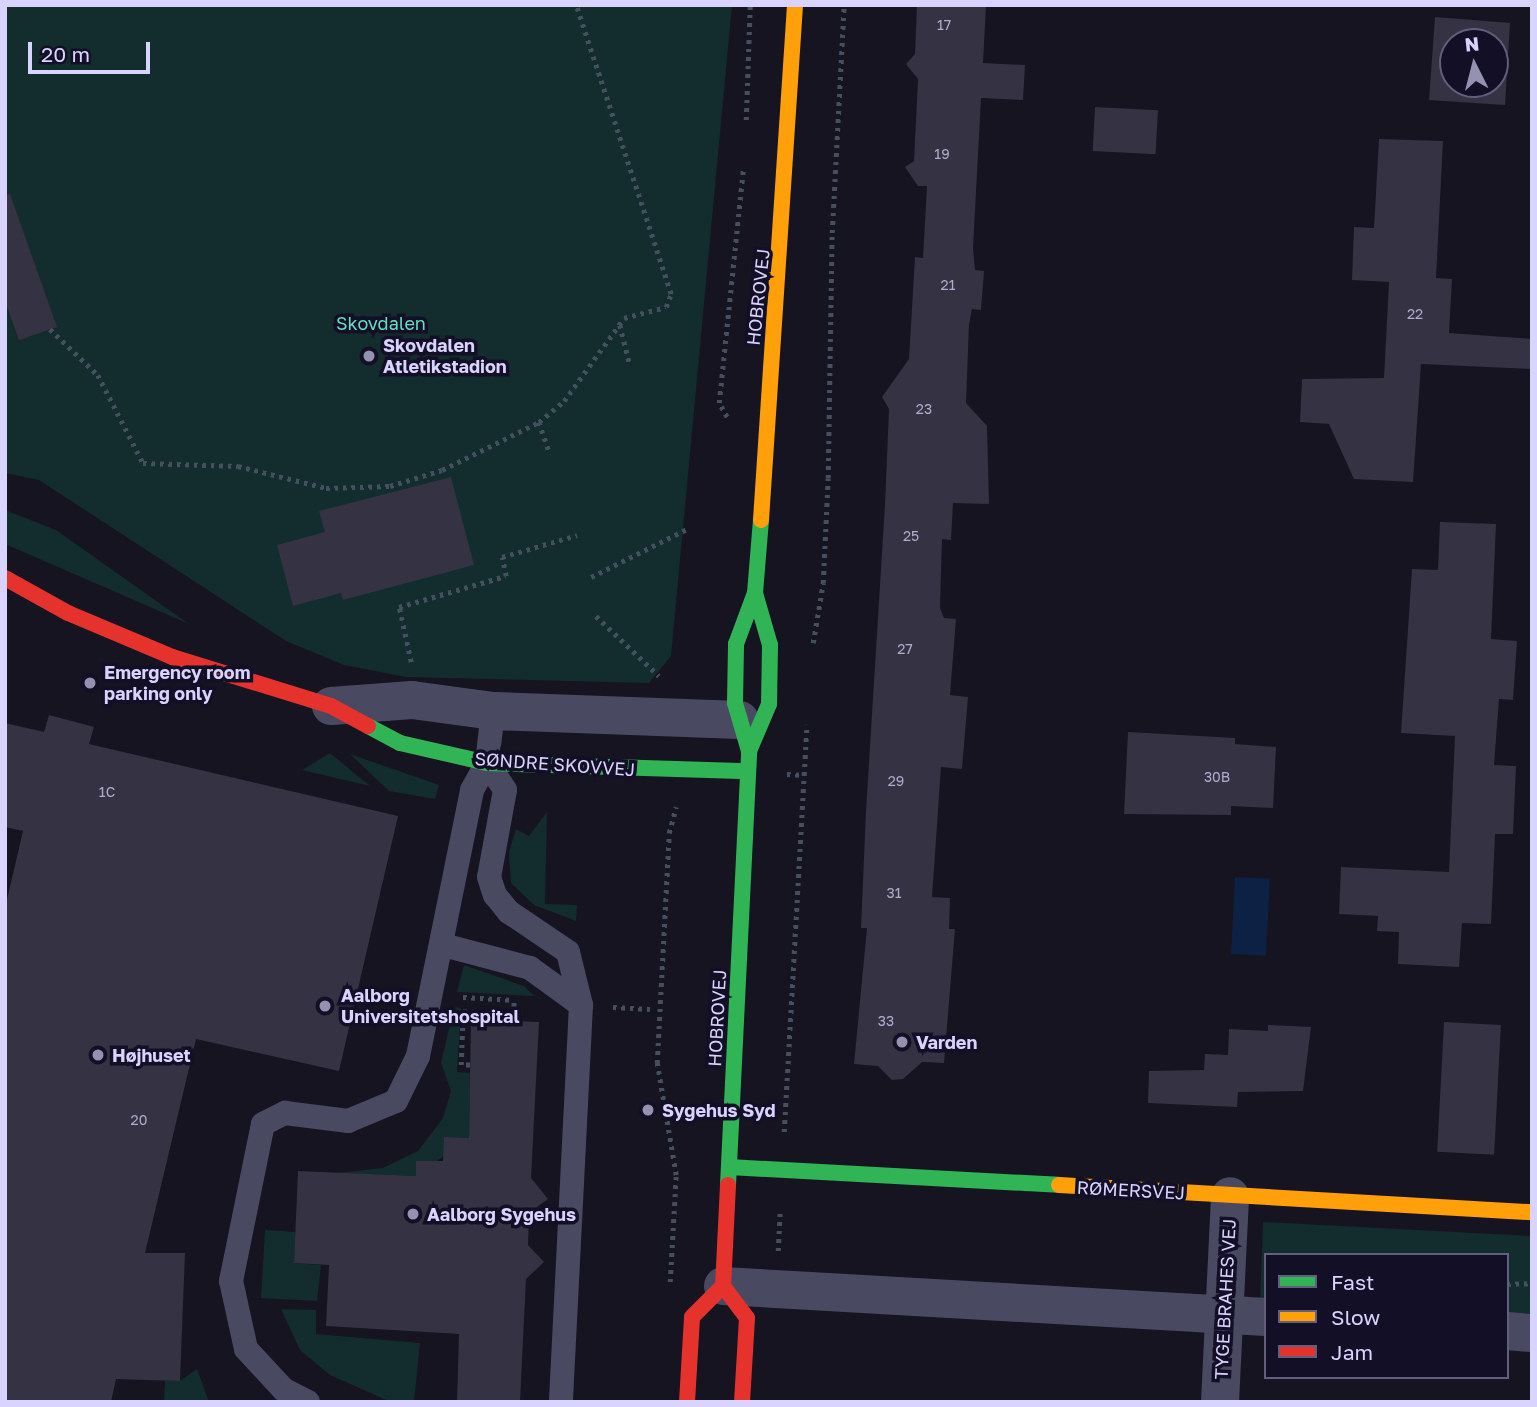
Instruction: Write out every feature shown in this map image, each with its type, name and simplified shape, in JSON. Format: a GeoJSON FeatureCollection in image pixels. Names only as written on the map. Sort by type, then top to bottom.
{"type":"FeatureCollection","features":[{"type":"Feature","properties":{"kind":"main road","name":"HOBROVEJ"},"geometry":{"type":"LineString","coordinates":[[723,1286],[748,771],[736,644],[755,593],[762,475],[784,231],[795,5]]}},
{"type":"Feature","properties":{"kind":"main road","name":"SØNDRE SKOVVEJ"},"geometry":{"type":"LineString","coordinates":[[5,578],[68,614],[172,657],[331,706],[400,743],[487,763],[748,771]]}},
{"type":"Feature","properties":{"kind":"main road","name":"HOBROVEJ"},"geometry":{"type":"LineString","coordinates":[[744,735],[769,704],[770,645],[755,593]]}},
{"type":"Feature","properties":{"kind":"main road","name":"RØMERSVEJ"},"geometry":{"type":"LineString","coordinates":[[729,1167],[1532,1212]]}},
{"type":"Feature","properties":{"kind":"main road"},"geometry":{"type":"LineString","coordinates":[[687,1402],[692,1317],[723,1286],[747,1318],[742,1402]]}},
{"type":"Feature","properties":{"kind":"street","name":"SØNDRE SKOVVEJ"},"geometry":{"type":"LineString","coordinates":[[331,706],[412,700],[744,735]]}},
{"type":"Feature","properties":{"kind":"street","name":"TYGE BRAHES VEJ"},"geometry":{"type":"LineString","coordinates":[[1220,1402],[1230,1196]]}},
{"type":"Feature","properties":{"kind":"street"},"geometry":{"type":"LineString","coordinates":[[723,1286],[1264,1317]]}},
{"type":"Feature","properties":{"kind":"street"},"geometry":{"type":"LineString","coordinates":[[1509,1331],[1532,1333]]}},
{"type":"Feature","properties":{"kind":"lane"},"geometry":{"type":"LineString","coordinates":[[308,1402],[284,1390],[246,1349],[231,1281],[263,1124],[285,1114],[348,1121],[396,1101],[418,1056],[443,945],[472,790],[487,763],[494,710]]}},
{"type":"Feature","properties":{"kind":"lane"},"geometry":{"type":"LineString","coordinates":[[487,763],[505,790],[489,877],[495,895],[509,912],[568,952],[592,1006],[561,1402]]}},
{"type":"Feature","properties":{"kind":"lane"},"geometry":{"type":"LineString","coordinates":[[443,945],[530,968],[592,1006]]}},
{"type":"Feature","properties":{"kind":"path"},"geometry":{"type":"LineString","coordinates":[[50,329],[98,375],[142,463],[238,466],[326,488],[390,486],[442,470],[539,422],[564,401],[620,324],[643,310],[666,307],[671,295],[576,5]]}},
{"type":"Feature","properties":{"kind":"path"},"geometry":{"type":"LineString","coordinates":[[746,126],[750,5]]}},
{"type":"Feature","properties":{"kind":"path"},"geometry":{"type":"LineString","coordinates":[[811,656],[823,583],[844,5]]}},
{"type":"Feature","properties":{"kind":"path"},"geometry":{"type":"LineString","coordinates":[[744,166],[719,403],[762,475]]}},
{"type":"Feature","properties":{"kind":"path"},"geometry":{"type":"LineString","coordinates":[[620,324],[629,362]]}},
{"type":"Feature","properties":{"kind":"path"},"geometry":{"type":"LineString","coordinates":[[539,422],[550,454]]}},
{"type":"Feature","properties":{"kind":"path"},"geometry":{"type":"LineString","coordinates":[[591,577],[690,528]]}},
{"type":"Feature","properties":{"kind":"path"},"geometry":{"type":"LineString","coordinates":[[406,640],[399,607],[506,576],[502,557],[577,535]]}},
{"type":"Feature","properties":{"kind":"path"},"geometry":{"type":"LineString","coordinates":[[596,616],[664,680]]}},
{"type":"Feature","properties":{"kind":"path"},"geometry":{"type":"LineString","coordinates":[[776,1289],[807,719]]}},
{"type":"Feature","properties":{"kind":"path"},"geometry":{"type":"LineString","coordinates":[[669,833],[657,1063],[676,1175],[669,1295]]}},
{"type":"Feature","properties":{"kind":"path"},"geometry":{"type":"LineString","coordinates":[[430,995],[524,1001]]}},
{"type":"Feature","properties":{"kind":"path"},"geometry":{"type":"LineString","coordinates":[[470,1065],[461,1065],[463,1011],[513,1015],[514,1000]]}},
{"type":"Feature","properties":{"kind":"path"},"geometry":{"type":"LineString","coordinates":[[592,1006],[650,1009]]}},
{"type":"Feature","properties":{"kind":"path"},"geometry":{"type":"LineString","coordinates":[[1509,1284],[1532,1283]]}},
{"type":"Feature","properties":{"kind":"green space","name":"Skovdalen"},"geometry":{"type":"Polygon","coordinates":[[[5,5],[732,5],[671,656],[649,683],[406,677],[344,665],[286,641],[39,480],[5,473],[5,5]]]}},
{"type":"Feature","properties":{"kind":"green space"},"geometry":{"type":"Polygon","coordinates":[[[5,510],[56,530],[189,624],[5,544],[5,510]]]}},
{"type":"Feature","properties":{"kind":"green space"},"geometry":{"type":"Polygon","coordinates":[[[330,753],[370,786],[302,770],[330,753]]]}},
{"type":"Feature","properties":{"kind":"green space"},"geometry":{"type":"Polygon","coordinates":[[[350,754],[439,785],[435,799],[389,791],[350,754]]]}},
{"type":"Feature","properties":{"kind":"green space"},"geometry":{"type":"Polygon","coordinates":[[[547,812],[545,904],[577,905],[576,921],[534,905],[511,883],[509,852],[516,829],[529,836],[547,812]]]}},
{"type":"Feature","properties":{"kind":"green space"},"geometry":{"type":"Polygon","coordinates":[[[464,965],[524,986],[534,996],[457,992],[464,965]]]}},
{"type":"Feature","properties":{"kind":"green space"},"geometry":{"type":"Polygon","coordinates":[[[454,1007],[461,1008],[457,1072],[470,1073],[469,1138],[416,1176],[337,1173],[383,1168],[418,1151],[443,1118],[451,1091],[441,1063],[454,1007]]]}},
{"type":"Feature","properties":{"kind":"green space"},"geometry":{"type":"Polygon","coordinates":[[[1263,1222],[1532,1236],[1532,1318],[1509,1316],[1509,1253],[1264,1253],[1264,1303],[1260,1302],[1263,1222]]]}},
{"type":"Feature","properties":{"kind":"green space"},"geometry":{"type":"Polygon","coordinates":[[[265,1230],[296,1232],[294,1263],[321,1265],[317,1301],[261,1298],[265,1230]]]}},
{"type":"Feature","properties":{"kind":"green space"},"geometry":{"type":"Polygon","coordinates":[[[281,1309],[316,1310],[316,1334],[420,1343],[414,1402],[391,1402],[330,1375],[300,1350],[281,1309]]]}},
{"type":"Feature","properties":{"kind":"green space"},"geometry":{"type":"Polygon","coordinates":[[[197,1369],[209,1402],[164,1402],[165,1381],[180,1381],[197,1369]]]}},
{"type":"Feature","properties":{"kind":"water"},"geometry":{"type":"Polygon","coordinates":[[[1235,877],[1270,879],[1266,956],[1231,954],[1235,877]]]}},
{"type":"Feature","properties":{"kind":"building"},"geometry":{"type":"Polygon","coordinates":[[[917,5],[986,5],[983,63],[1025,65],[1023,100],[981,98],[973,248],[975,270],[984,271],[981,310],[972,309],[969,324],[966,403],[987,426],[989,504],[953,503],[951,540],[942,539],[940,608],[944,618],[956,619],[950,695],[968,697],[962,769],[941,767],[932,897],[950,898],[949,929],[955,929],[944,1063],[922,1062],[903,1079],[892,1080],[878,1066],[854,1064],[867,928],[861,928],[885,505],[889,409],[882,397],[909,359],[915,257],[923,258],[927,186],[918,186],[905,167],[914,161],[918,79],[906,64],[915,54],[917,5]]]}},
{"type":"Feature","properties":{"kind":"building"},"geometry":{"type":"Polygon","coordinates":[[[1435,17],[1510,23],[1509,39],[1509,28],[1439,28],[1439,98],[1505,98],[1505,105],[1429,100],[1435,17]]]}},
{"type":"Feature","properties":{"kind":"building"},"geometry":{"type":"Polygon","coordinates":[[[1095,107],[1158,110],[1156,154],[1093,151],[1095,107]]]}},
{"type":"Feature","properties":{"kind":"building"},"geometry":{"type":"Polygon","coordinates":[[[1379,139],[1443,141],[1436,278],[1452,279],[1449,333],[1532,339],[1532,369],[1421,364],[1413,482],[1354,479],[1329,424],[1300,422],[1302,379],[1384,378],[1389,282],[1352,280],[1354,227],[1374,228],[1379,139]]]}},
{"type":"Feature","properties":{"kind":"building"},"geometry":{"type":"Polygon","coordinates":[[[10,194],[57,327],[19,340],[5,301],[5,195],[10,194]]]}},
{"type":"Feature","properties":{"kind":"building"},"geometry":{"type":"Polygon","coordinates":[[[451,477],[474,565],[343,600],[341,593],[293,606],[277,545],[325,532],[319,511],[451,477]]]}},
{"type":"Feature","properties":{"kind":"building"},"geometry":{"type":"Polygon","coordinates":[[[1440,522],[1496,524],[1491,639],[1517,641],[1513,700],[1499,699],[1494,765],[1516,766],[1513,834],[1495,834],[1491,924],[1462,923],[1459,967],[1398,964],[1399,932],[1377,931],[1378,916],[1339,914],[1341,867],[1449,872],[1455,736],[1401,733],[1412,569],[1438,570],[1440,522]]]}},
{"type":"Feature","properties":{"kind":"building","name":"Højhuset"},"geometry":{"type":"Polygon","coordinates":[[[49,715],[94,727],[89,744],[398,816],[339,1071],[196,1039],[145,1253],[185,1253],[180,1381],[116,1379],[111,1402],[5,1402],[5,908],[23,831],[5,827],[5,723],[44,732],[49,715]]]}},
{"type":"Feature","properties":{"kind":"building"},"geometry":{"type":"Polygon","coordinates":[[[1128,732],[1235,738],[1235,744],[1276,747],[1273,808],[1231,806],[1231,815],[1124,814],[1128,732]]]}},
{"type":"Feature","properties":{"kind":"building","name":"Aalborg Sygehus"},"geometry":{"type":"Polygon","coordinates":[[[471,1019],[539,1022],[531,1178],[548,1199],[529,1213],[528,1245],[544,1262],[526,1279],[520,1402],[457,1402],[459,1334],[326,1326],[329,1265],[294,1263],[298,1171],[416,1176],[416,1161],[443,1161],[444,1137],[469,1138],[471,1019]]]}},
{"type":"Feature","properties":{"kind":"building"},"geometry":{"type":"Polygon","coordinates":[[[1444,1022],[1501,1025],[1494,1155],[1437,1152],[1444,1022]]]}},
{"type":"Feature","properties":{"kind":"building"},"geometry":{"type":"Polygon","coordinates":[[[1268,1025],[1311,1027],[1303,1091],[1238,1092],[1237,1107],[1148,1103],[1149,1071],[1204,1070],[1205,1054],[1228,1055],[1229,1029],[1268,1031],[1268,1025]]]}},
{"type":"Feature","properties":{"kind":"traffic: fast"},"geometry":{"type":"LineString","coordinates":[[728,1185],[749,751],[735,703],[736,644],[755,593],[761,520]]}},
{"type":"Feature","properties":{"kind":"traffic: fast"},"geometry":{"type":"LineString","coordinates":[[749,751],[769,704],[770,645],[755,593]]}},
{"type":"Feature","properties":{"kind":"traffic: fast"},"geometry":{"type":"LineString","coordinates":[[368,726],[400,743],[487,763],[748,771]]}},
{"type":"Feature","properties":{"kind":"traffic: fast"},"geometry":{"type":"LineString","coordinates":[[729,1167],[1059,1185]]}},
{"type":"Feature","properties":{"kind":"traffic: slow"},"geometry":{"type":"LineString","coordinates":[[761,520],[795,5]]}},
{"type":"Feature","properties":{"kind":"traffic: slow"},"geometry":{"type":"LineString","coordinates":[[1059,1185],[1532,1212]]}},
{"type":"Feature","properties":{"kind":"traffic: jam"},"geometry":{"type":"LineString","coordinates":[[5,578],[68,613],[172,657],[331,706],[368,726]]}},
{"type":"Feature","properties":{"kind":"traffic: jam"},"geometry":{"type":"LineString","coordinates":[[728,1185],[723,1286],[747,1318],[742,1402]]}},
{"type":"Feature","properties":{"kind":"traffic: jam"},"geometry":{"type":"LineString","coordinates":[[687,1402],[692,1317],[723,1286]]}},
{"type":"Feature","properties":{"kind":"place","name":"Skovdalen Atletikstadion"},"geometry":{"type":"Point","coordinates":[369,356]}},
{"type":"Feature","properties":{"kind":"place","name":"Emergency room parking only"},"geometry":{"type":"Point","coordinates":[90,683]}},
{"type":"Feature","properties":{"kind":"place","name":"Aalborg Universitetshospital"},"geometry":{"type":"Point","coordinates":[325,1006]}},
{"type":"Feature","properties":{"kind":"place","name":"Varden"},"geometry":{"type":"Point","coordinates":[902,1042]}},
{"type":"Feature","properties":{"kind":"place","name":"Højhuset"},"geometry":{"type":"Point","coordinates":[98,1055]}},
{"type":"Feature","properties":{"kind":"place","name":"Sygehus Syd"},"geometry":{"type":"Point","coordinates":[648,1110]}},
{"type":"Feature","properties":{"kind":"place","name":"Aalborg Sygehus"},"geometry":{"type":"Point","coordinates":[413,1214]}}]}
